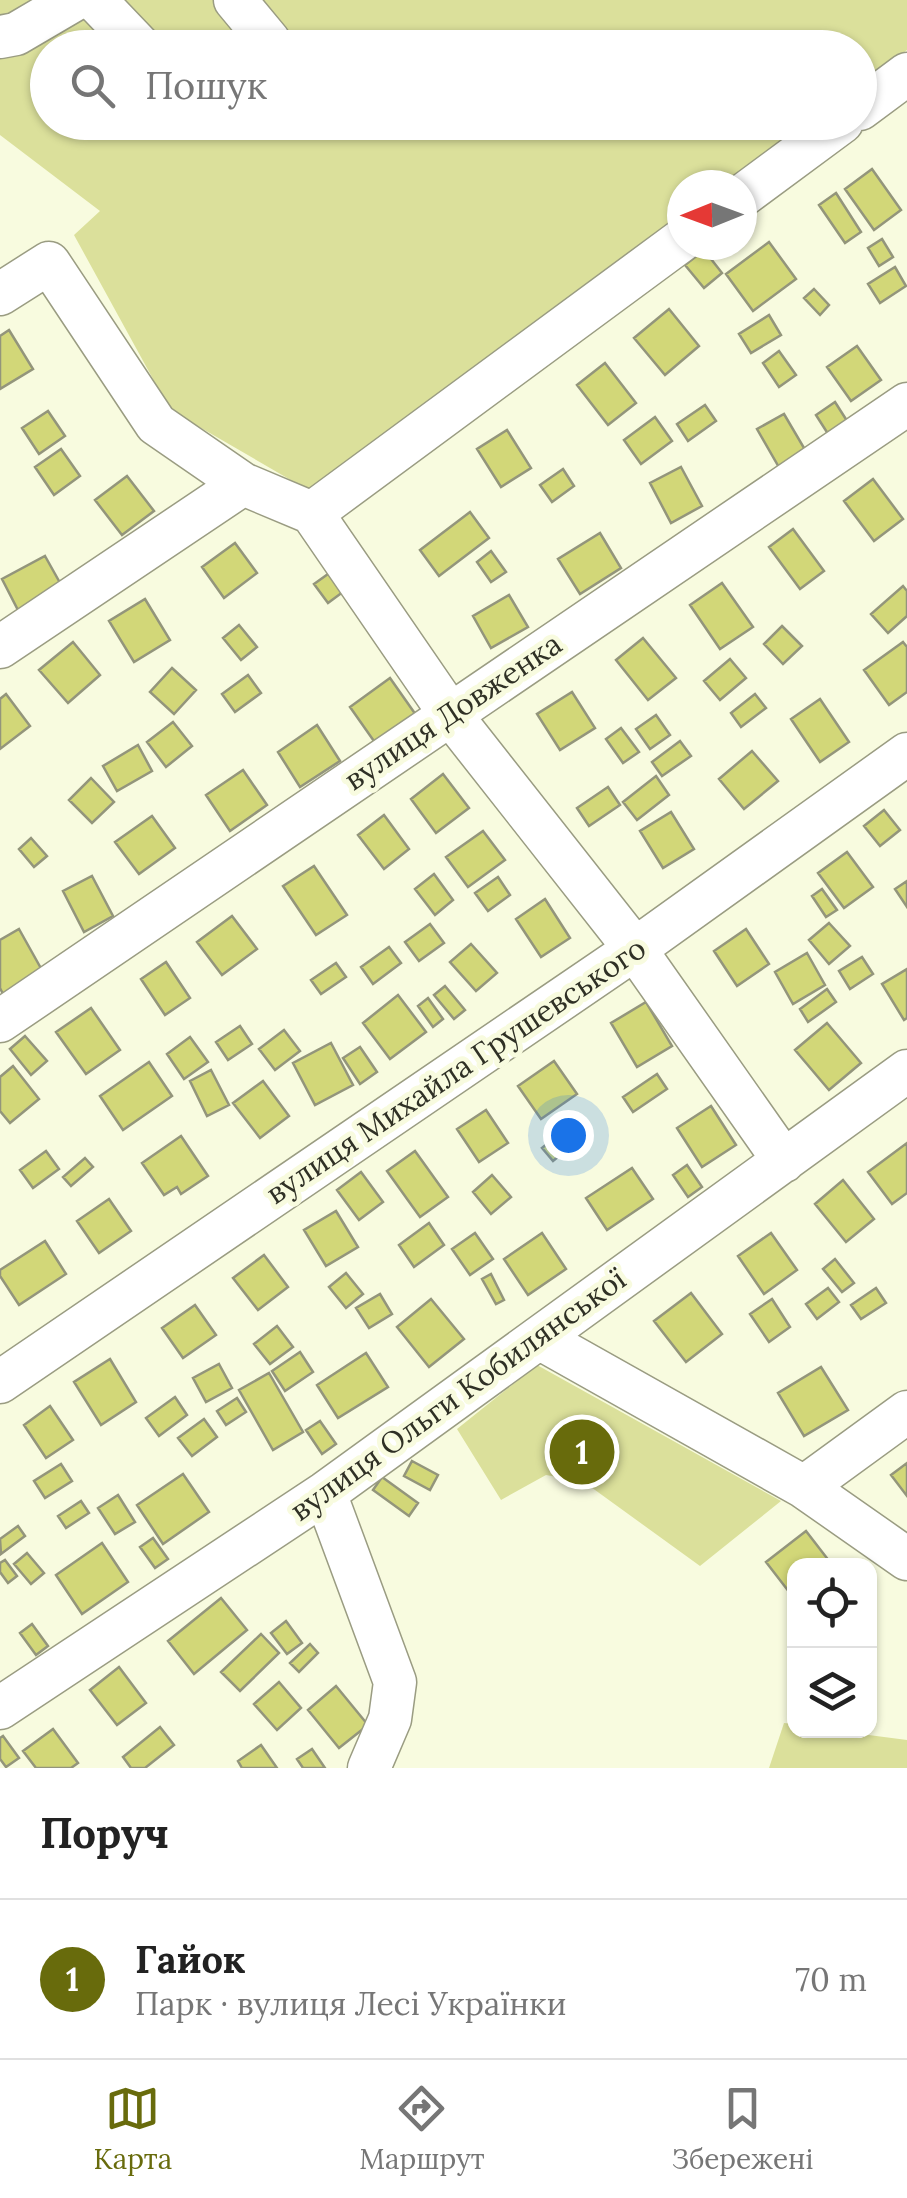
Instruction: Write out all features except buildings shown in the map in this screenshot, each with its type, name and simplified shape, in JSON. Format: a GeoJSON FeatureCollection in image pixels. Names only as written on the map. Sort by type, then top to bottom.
{"type":"FeatureCollection","features":[{"type":"Feature","properties":{"kind":"street"},"geometry":{"type":"LineString","coordinates":[[0,37],[16,34],[74,0]]}},
{"type":"Feature","properties":{"kind":"street"},"geometry":{"type":"LineString","coordinates":[[95,0],[124,30]]}},
{"type":"Feature","properties":{"kind":"street"},"geometry":{"type":"LineString","coordinates":[[235,0],[260,30]]}},
{"type":"Feature","properties":{"kind":"street"},"geometry":{"type":"LineString","coordinates":[[877,97],[907,74]]}},
{"type":"Feature","properties":{"kind":"street"},"geometry":{"type":"LineString","coordinates":[[757,185],[818,140]]}},
{"type":"Feature","properties":{"kind":"street"},"geometry":{"type":"LineString","coordinates":[[312,514],[667,251]]}},
{"type":"Feature","properties":{"kind":"street"},"geometry":{"type":"LineString","coordinates":[[0,294],[49,264],[156,424],[243,484],[312,514],[450,714],[635,950],[784,1161]]}},
{"type":"Feature","properties":{"kind":"street","name":"вулиця Довженка"},"geometry":{"type":"LineString","coordinates":[[0,1020],[907,404]]}},
{"type":"Feature","properties":{"kind":"street"},"geometry":{"type":"LineString","coordinates":[[0,647],[243,484]]}},
{"type":"Feature","properties":{"kind":"street","name":"вулиця Михайла Грушевського"},"geometry":{"type":"LineString","coordinates":[[0,1382],[635,950],[907,754]]}},
{"type":"Feature","properties":{"kind":"street","name":"вулиця Ольги Кобилянської"},"geometry":{"type":"LineString","coordinates":[[0,1708],[325,1492],[907,1070]]}},
{"type":"Feature","properties":{"kind":"street"},"geometry":{"type":"LineString","coordinates":[[539,1338],[804,1487],[907,1559]]}},
{"type":"Feature","properties":{"kind":"street"},"geometry":{"type":"LineString","coordinates":[[804,1487],[907,1412]]}},
{"type":"Feature","properties":{"kind":"street"},"geometry":{"type":"LineString","coordinates":[[325,1492],[395,1682],[390,1719],[369,1768]]}},
{"type":"Feature","properties":{"kind":"green space"},"geometry":{"type":"Polygon","coordinates":[[[0,0],[907,0],[907,50],[877,72],[877,30],[30,30],[30,140],[785,140],[744,170],[667,170],[667,226],[308,490],[170,410],[74,235],[100,211],[0,135],[0,0]]]}},
{"type":"Feature","properties":{"kind":"green space"},"geometry":{"type":"Polygon","coordinates":[[[537,1365],[781,1501],[700,1566],[584,1482],[546,1475],[501,1500],[457,1429],[537,1365]]]}},
{"type":"Feature","properties":{"kind":"green space"},"geometry":{"type":"Polygon","coordinates":[[[784,1723],[787,1738],[877,1736],[907,1740],[907,1768],[769,1768],[784,1723]]]}},
{"type":"Feature","properties":{"kind":"place","name":"Гайок"},"geometry":{"type":"Point","coordinates":[582,1452]}}]}
